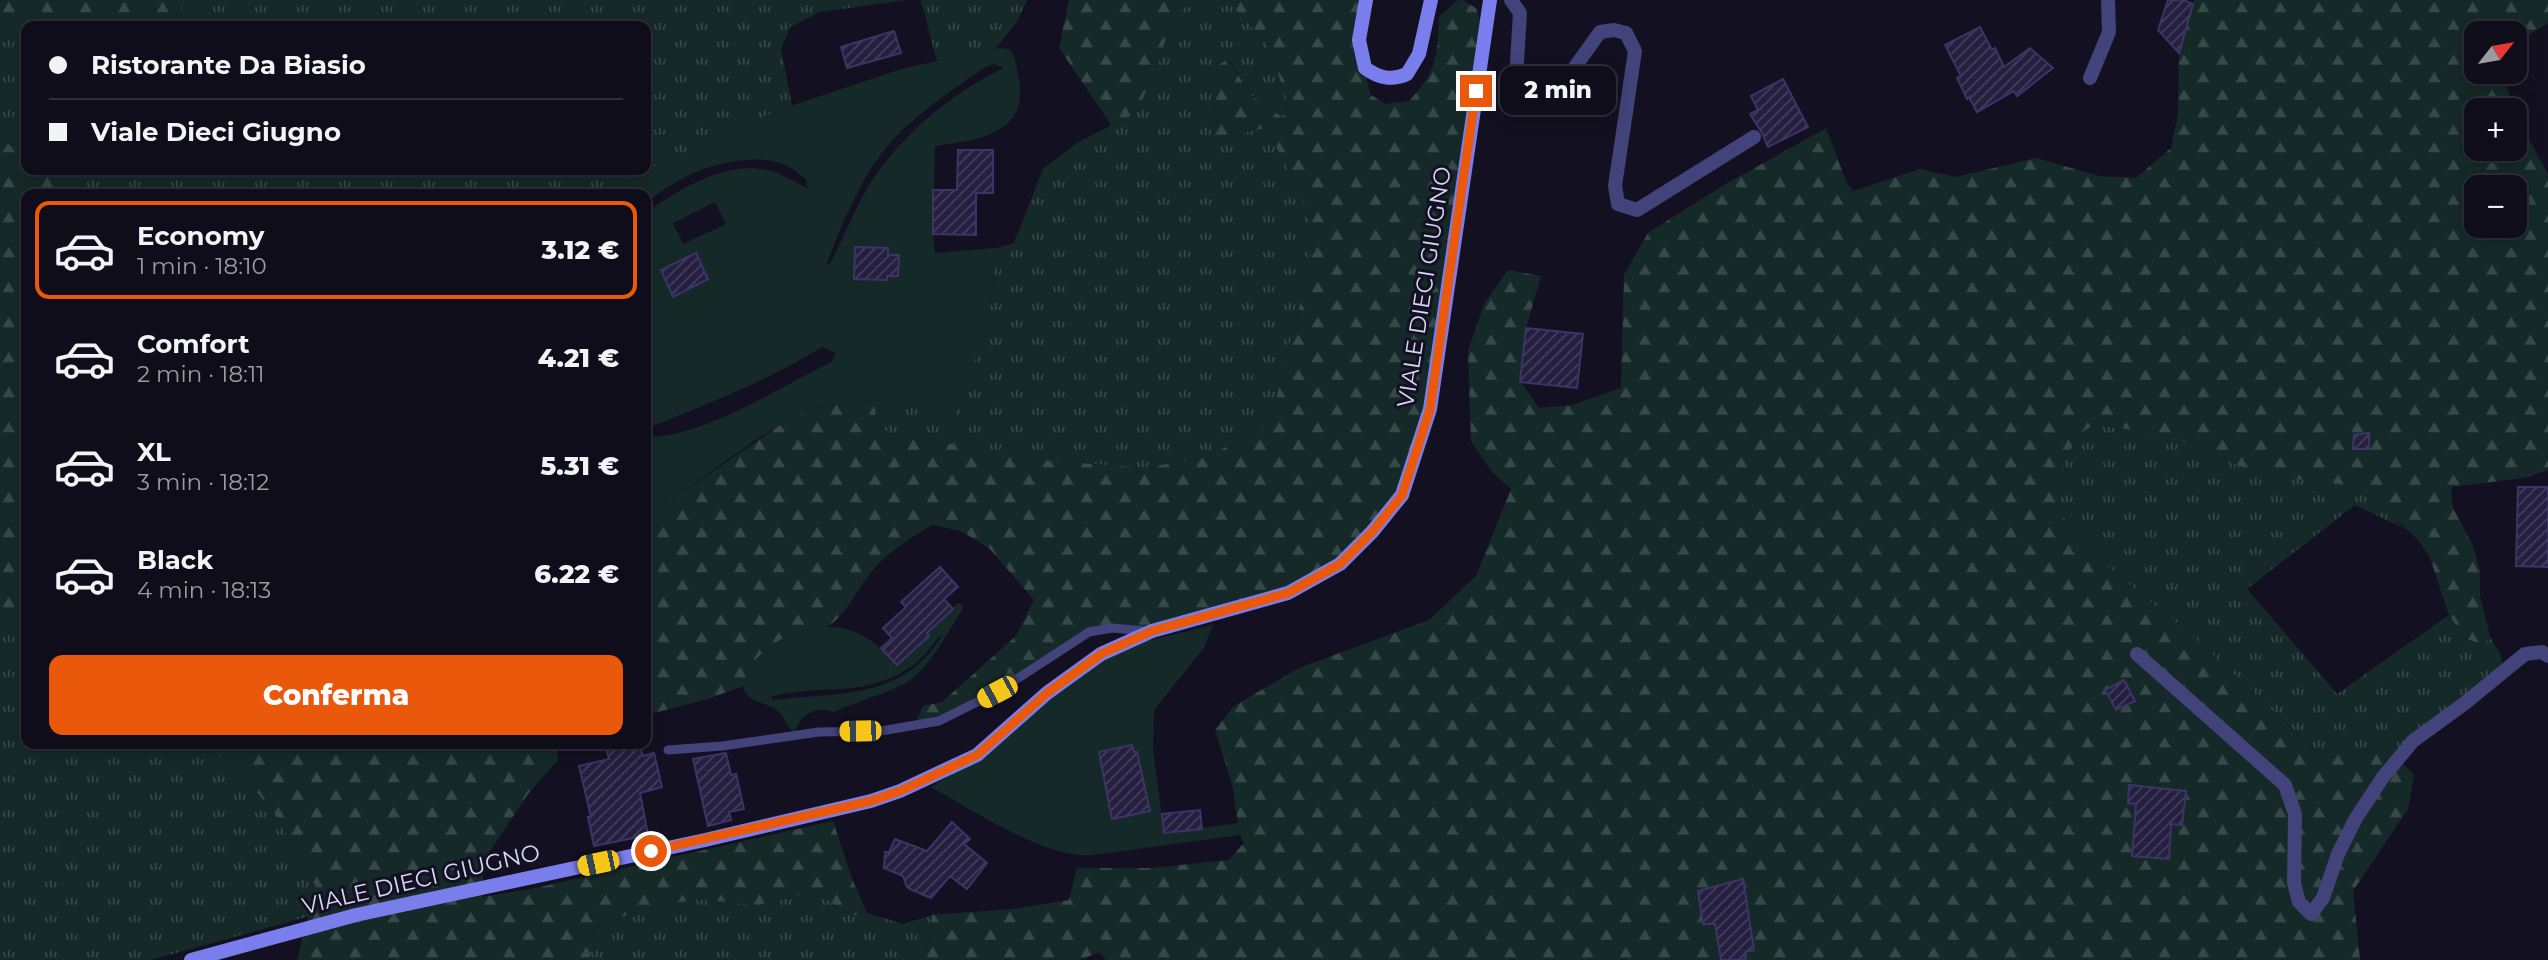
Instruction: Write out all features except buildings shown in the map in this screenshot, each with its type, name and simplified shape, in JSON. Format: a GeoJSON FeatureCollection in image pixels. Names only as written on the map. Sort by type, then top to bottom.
{"type":"FeatureCollection","features":[{"type":"Feature","properties":{"kind":"main road"},"geometry":{"type":"LineString","coordinates":[[1366,0],[1359,40],[1365,68],[1376,76],[1387,79],[1408,74],[1419,54],[1431,0]]}},
{"type":"Feature","properties":{"kind":"main road","name":"VIALE DIECI GIUGNO"},"geometry":{"type":"LineString","coordinates":[[191,960],[356,915],[705,840],[871,801],[900,791],[977,755],[1047,693],[1101,654],[1152,631],[1288,593],[1340,564],[1372,532],[1402,495],[1430,409],[1490,0]]}},
{"type":"Feature","properties":{"kind":"street"},"geometry":{"type":"LineString","coordinates":[[1511,0],[1520,13],[1516,79],[1533,93],[1549,92],[1562,85],[1600,32],[1614,30],[1626,33],[1635,51],[1615,186],[1618,204],[1637,210],[1754,137]]}},
{"type":"Feature","properties":{"kind":"street"},"geometry":{"type":"LineString","coordinates":[[2090,78],[2109,32],[2108,0]]}},
{"type":"Feature","properties":{"kind":"street"},"geometry":{"type":"LineString","coordinates":[[2137,654],[2285,785],[2295,814],[2294,883],[2299,902],[2311,914],[2323,898],[2338,854],[2356,818],[2383,777],[2413,741],[2525,654],[2542,652],[2548,656]]}},
{"type":"Feature","properties":{"kind":"lane","name":"VIALE DIECI GIUGNO"},"geometry":{"type":"LineString","coordinates":[[668,750],[722,746],[819,732],[881,731],[939,721],[997,692],[1089,632],[1112,628],[1152,631]]}},
{"type":"Feature","properties":{"kind":"green space"},"geometry":{"type":"Polygon","coordinates":[[[0,0],[181,0],[182,21],[21,21],[21,37],[0,18],[0,0]]]}},
{"type":"Feature","properties":{"kind":"green space"},"geometry":{"type":"Polygon","coordinates":[[[181,0],[907,0],[820,12],[790,27],[781,49],[792,105],[651,169],[651,21],[182,21],[181,0]]]}},
{"type":"Feature","properties":{"kind":"green space"},"geometry":{"type":"Polygon","coordinates":[[[921,0],[1027,0],[1016,23],[996,48],[937,61],[921,0]]]}},
{"type":"Feature","properties":{"kind":"green space"},"geometry":{"type":"Polygon","coordinates":[[[1069,0],[1366,0],[1359,40],[1370,94],[1385,104],[1409,101],[1425,82],[1434,63],[1439,17],[1458,0],[1463,0],[1477,9],[1484,38],[1430,409],[1402,495],[1372,532],[1288,593],[1152,631],[1089,632],[961,712],[915,725],[923,706],[942,702],[1016,636],[1034,600],[990,549],[961,531],[932,525],[882,560],[842,614],[830,625],[798,632],[768,649],[753,666],[743,686],[708,699],[651,714],[651,507],[663,506],[786,421],[815,408],[873,400],[878,425],[897,438],[961,445],[1030,459],[1142,468],[1204,458],[1271,424],[1311,263],[1309,218],[1289,169],[1265,128],[1247,132],[1226,143],[1211,132],[1216,104],[1217,66],[1228,59],[1251,95],[1282,117],[1288,103],[1269,47],[1232,5],[1190,1],[1171,23],[1157,66],[1137,112],[1112,126],[1059,48],[1069,0]]]}},
{"type":"Feature","properties":{"kind":"green space"},"geometry":{"type":"Polygon","coordinates":[[[2194,0],[2548,0],[2548,23],[2527,36],[2527,21],[2464,21],[2464,84],[2505,84],[2511,98],[2464,98],[2464,161],[2527,161],[2527,136],[2548,174],[2548,470],[2524,478],[2451,487],[2453,508],[2472,544],[2480,570],[2480,596],[2490,637],[2483,644],[2466,639],[2449,615],[2430,558],[2419,541],[2384,508],[2368,487],[2259,475],[2187,442],[2144,431],[2094,425],[2077,435],[2057,480],[2064,518],[2115,573],[2193,636],[2316,752],[2387,750],[2414,774],[2408,809],[2353,891],[2360,960],[1106,960],[1099,952],[1080,960],[926,960],[932,915],[1013,909],[1069,900],[1077,868],[1152,868],[1229,860],[1244,843],[1240,835],[1232,784],[1215,730],[1234,706],[1299,668],[1429,620],[1476,576],[1511,489],[1491,471],[1471,441],[1468,351],[1484,304],[1508,270],[1541,276],[1526,328],[1521,382],[1539,408],[1572,405],[1621,388],[1624,275],[1648,233],[1719,188],[1826,128],[1846,181],[1853,191],[1920,169],[1956,177],[2036,158],[2099,176],[2136,178],[2171,148],[2178,114],[2179,53],[2194,0]]]}},
{"type":"Feature","properties":{"kind":"green space"},"geometry":{"type":"Polygon","coordinates":[[[1190,1],[1232,5],[1269,47],[1288,103],[1281,118],[1251,95],[1229,59],[1211,132],[1226,143],[1247,132],[1265,128],[1289,169],[1309,218],[1311,263],[1271,424],[1204,458],[1142,468],[1030,459],[961,445],[897,438],[878,425],[873,400],[954,417],[990,309],[997,248],[1014,243],[1043,169],[1077,143],[1137,112],[1157,66],[1171,23],[1190,1]]]}},
{"type":"Feature","properties":{"kind":"green space"},"geometry":{"type":"Polygon","coordinates":[[[0,18],[21,37],[21,154],[0,137],[0,18]]]}},
{"type":"Feature","properties":{"kind":"green space"},"geometry":{"type":"Polygon","coordinates":[[[996,48],[1009,49],[1012,52],[1019,79],[1020,98],[1016,112],[1007,123],[982,137],[935,146],[935,253],[997,248],[990,309],[972,371],[954,417],[873,400],[815,408],[786,421],[754,441],[663,506],[651,507],[651,437],[692,429],[741,409],[831,362],[836,353],[822,347],[757,382],[651,427],[651,209],[701,180],[731,170],[768,170],[807,188],[806,179],[788,166],[776,162],[747,160],[717,165],[689,175],[651,199],[651,189],[611,189],[641,175],[651,175],[651,169],[659,164],[778,110],[901,69],[996,48]],[[994,64],[985,67],[919,115],[885,149],[852,204],[827,263],[829,265],[867,189],[886,162],[931,115],[967,89],[1004,68],[994,64]],[[715,202],[673,223],[683,244],[726,224],[715,202]],[[855,247],[854,279],[886,280],[887,276],[898,276],[899,255],[888,255],[888,248],[855,247]],[[696,254],[661,270],[673,297],[708,279],[696,254]]]}},
{"type":"Feature","properties":{"kind":"green space"},"geometry":{"type":"Polygon","coordinates":[[[0,137],[21,154],[21,175],[48,175],[68,189],[21,189],[21,618],[0,629],[0,137]]]}},
{"type":"Feature","properties":{"kind":"green space"},"geometry":{"type":"Polygon","coordinates":[[[48,175],[641,175],[611,189],[68,189],[48,175]]]}},
{"type":"Feature","properties":{"kind":"green space"},"geometry":{"type":"Polygon","coordinates":[[[2094,425],[2144,431],[2187,442],[2259,475],[2368,487],[2403,528],[2355,505],[2247,589],[2337,694],[2449,615],[2466,639],[2483,644],[2490,637],[2501,655],[2503,672],[2398,760],[2351,749],[2317,752],[2193,636],[2115,573],[2064,518],[2057,480],[2077,434],[2094,425]]]}},
{"type":"Feature","properties":{"kind":"green space"},"geometry":{"type":"Polygon","coordinates":[[[958,603],[963,606],[936,652],[910,680],[892,690],[833,712],[820,710],[809,713],[794,732],[778,711],[752,699],[744,688],[747,673],[765,650],[806,630],[836,627],[850,630],[876,644],[897,665],[929,636],[927,633],[958,603]],[[943,634],[914,665],[883,681],[851,688],[803,691],[770,697],[774,700],[869,689],[890,682],[909,671],[927,655],[943,634]]]}},
{"type":"Feature","properties":{"kind":"green space"},"geometry":{"type":"Polygon","coordinates":[[[21,618],[21,749],[199,749],[229,758],[274,813],[316,887],[310,916],[151,960],[0,960],[0,629],[21,618]]]}},
{"type":"Feature","properties":{"kind":"green space"},"geometry":{"type":"Polygon","coordinates":[[[1213,625],[1204,648],[1154,710],[1153,750],[1164,833],[1240,823],[1240,835],[1093,855],[1074,854],[1054,850],[1010,831],[931,787],[967,764],[1096,662],[1142,642],[1213,625]],[[1132,745],[1099,753],[1112,819],[1142,813],[1137,752],[1134,752],[1132,745]]]}},
{"type":"Feature","properties":{"kind":"green space"},"geometry":{"type":"Polygon","coordinates":[[[199,749],[557,749],[558,760],[528,794],[484,860],[482,897],[531,889],[833,821],[867,913],[850,916],[816,892],[758,905],[695,899],[632,913],[591,929],[590,960],[297,960],[316,887],[274,813],[229,758],[199,749]]]}},
{"type":"Feature","properties":{"kind":"green space"},"geometry":{"type":"Polygon","coordinates":[[[816,892],[850,916],[867,913],[903,924],[932,915],[926,960],[590,960],[590,930],[632,913],[695,899],[758,905],[816,892]]]}},
{"type":"Feature","properties":{"kind":"route"},"geometry":{"type":"LineString","coordinates":[[651,851],[871,801],[900,791],[977,755],[1047,693],[1101,654],[1152,631],[1288,593],[1340,564],[1372,532],[1402,495],[1430,409],[1476,91]]}}]}
